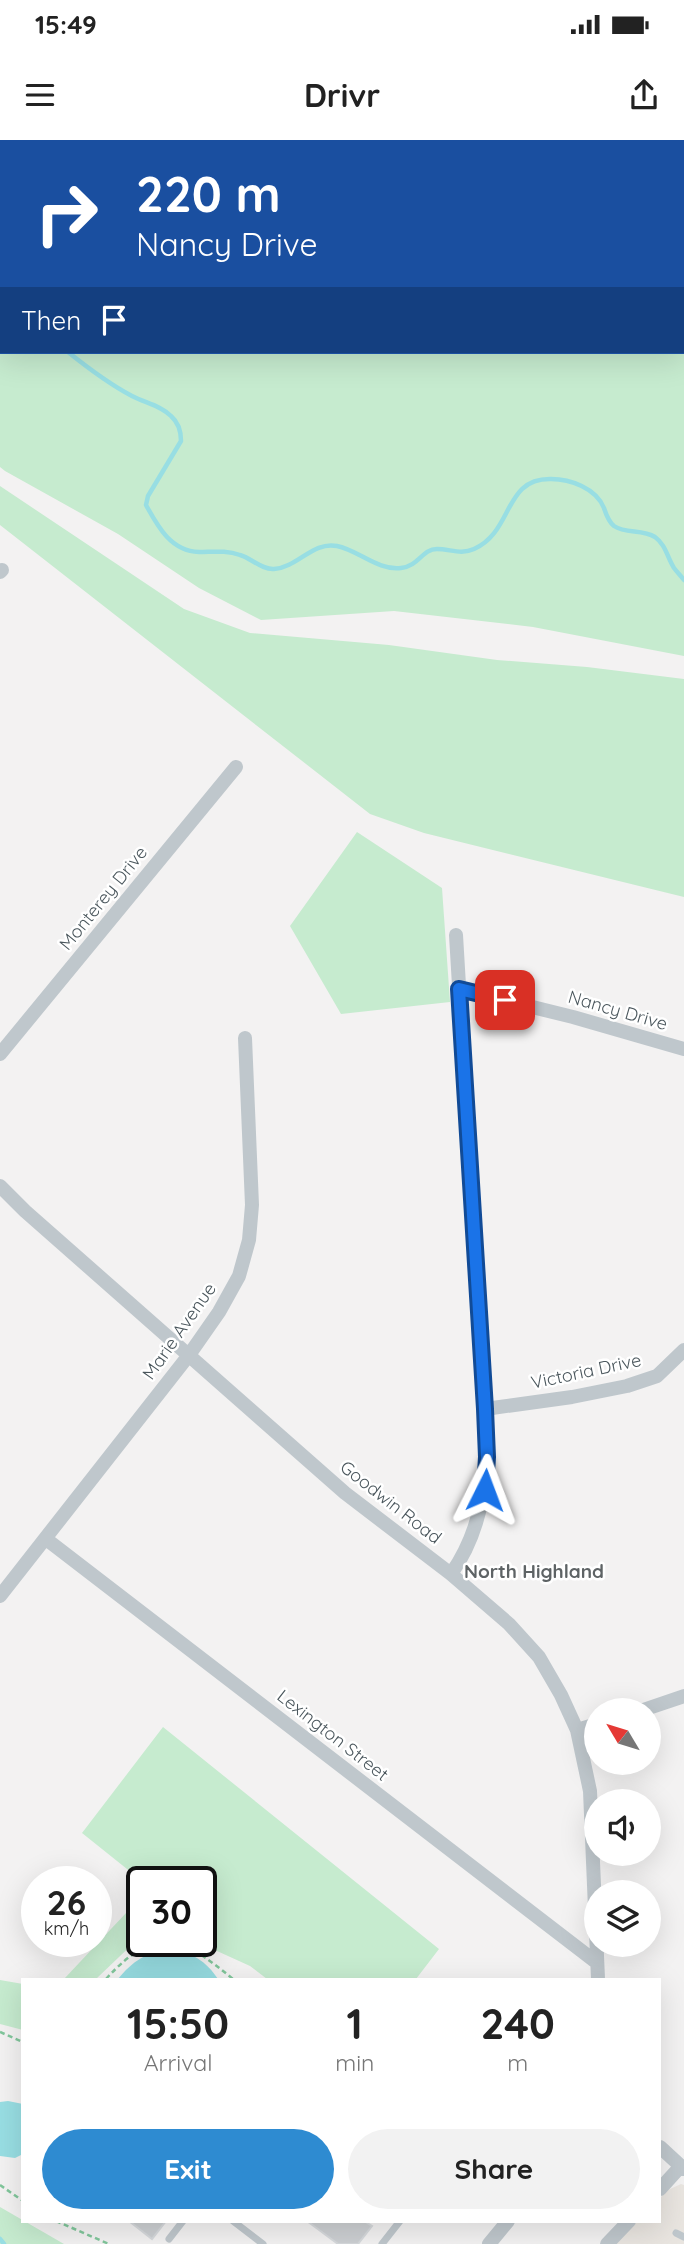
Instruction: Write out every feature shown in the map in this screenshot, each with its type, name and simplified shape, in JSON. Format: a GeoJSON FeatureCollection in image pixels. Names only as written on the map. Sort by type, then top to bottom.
{"type":"FeatureCollection","features":[{"type":"Feature","properties":{"kind":"street","name":"Monterey Drive"},"geometry":{"type":"LineString","coordinates":[[0,1054],[236,767]]}},
{"type":"Feature","properties":{"kind":"street"},"geometry":{"type":"LineString","coordinates":[[452,1574],[464,1555],[477,1522],[485,1490],[487,1457],[456,935]]}},
{"type":"Feature","properties":{"kind":"street","name":"Nancy Drive"},"geometry":{"type":"LineString","coordinates":[[459,989],[573,1017],[684,1049]]}},
{"type":"Feature","properties":{"kind":"street","name":"Marie Avenue"},"geometry":{"type":"LineString","coordinates":[[0,1595],[188,1355],[219,1312],[239,1276],[250,1240],[252,1205],[245,1038]]}},
{"type":"Feature","properties":{"kind":"street","name":"Goodwin Road"},"geometry":{"type":"LineString","coordinates":[[0,1186],[345,1493],[452,1574],[509,1624],[539,1657],[577,1730],[590,1791],[598,1978]]}},
{"type":"Feature","properties":{"kind":"street","name":"Victoria Drive"},"geometry":{"type":"LineString","coordinates":[[485,1409],[627,1386],[657,1376],[684,1350]]}},
{"type":"Feature","properties":{"kind":"street","name":"Lexington Street"},"geometry":{"type":"LineString","coordinates":[[46,1539],[596,1962]]}},
{"type":"Feature","properties":{"kind":"street"},"geometry":{"type":"LineString","coordinates":[[662,1704],[684,1696]]}},
{"type":"Feature","properties":{"kind":"street"},"geometry":{"type":"LineString","coordinates":[[577,1730],[584,1728]]}},
{"type":"Feature","properties":{"kind":"street"},"geometry":{"type":"LineString","coordinates":[[661,2148],[682,2168],[661,2188]]}},
{"type":"Feature","properties":{"kind":"street"},"geometry":{"type":"LineString","coordinates":[[489,2244],[506,2223]]}},
{"type":"Feature","properties":{"kind":"street"},"geometry":{"type":"LineString","coordinates":[[607,2244],[627,2223]]}},
{"type":"Feature","properties":{"kind":"lane"},"geometry":{"type":"LineString","coordinates":[[169,2239],[181,2223]]}},
{"type":"Feature","properties":{"kind":"lane"},"geometry":{"type":"LineString","coordinates":[[236,2223],[263,2244]]}},
{"type":"Feature","properties":{"kind":"lane"},"geometry":{"type":"LineString","coordinates":[[382,2244],[398,2223]]}},
{"type":"Feature","properties":{"kind":"lane"},"geometry":{"type":"LineString","coordinates":[[676,2233],[684,2238]]}},
{"type":"Feature","properties":{"kind":"path"},"geometry":{"type":"LineString","coordinates":[[107,1978],[142,1947],[162,1943],[175,1943],[196,1951],[232,1978]]}},
{"type":"Feature","properties":{"kind":"path"},"geometry":{"type":"LineString","coordinates":[[0,2032],[21,2041]]}},
{"type":"Feature","properties":{"kind":"path"},"geometry":{"type":"LineString","coordinates":[[0,2185],[21,2200]]}},
{"type":"Feature","properties":{"kind":"path"},"geometry":{"type":"LineString","coordinates":[[61,2223],[109,2244]]}},
{"type":"Feature","properties":{"kind":"shaded area"},"geometry":{"type":"Polygon","coordinates":[[[684,2185],[684,2244],[615,2244],[636,2223],[661,2223],[661,2197],[668,2190],[684,2185]]]}},
{"type":"Feature","properties":{"kind":"green space"},"geometry":{"type":"Polygon","coordinates":[[[0,354],[684,354],[684,656],[533,627],[394,611],[261,620],[199,588],[118,534],[0,467],[0,354]]]}},
{"type":"Feature","properties":{"kind":"green space"},"geometry":{"type":"Polygon","coordinates":[[[0,486],[184,609],[250,633],[389,645],[497,660],[587,667],[684,679],[684,897],[424,833],[370,814],[0,525],[0,486]]]}},
{"type":"Feature","properties":{"kind":"green space"},"geometry":{"type":"Polygon","coordinates":[[[357,832],[442,888],[450,1002],[341,1014],[290,926],[357,832]]]}},
{"type":"Feature","properties":{"kind":"green space"},"geometry":{"type":"Polygon","coordinates":[[[163,1727],[439,1949],[417,1978],[266,1978],[250,1966],[217,1951],[217,1866],[126,1866],[126,1868],[82,1833],[163,1727]]]}},
{"type":"Feature","properties":{"kind":"green space"},"geometry":{"type":"Polygon","coordinates":[[[126,1913],[126,1950],[97,1978],[65,1978],[85,1957],[112,1957],[112,1928],[126,1913]]]}},
{"type":"Feature","properties":{"kind":"green space"},"geometry":{"type":"Polygon","coordinates":[[[0,1980],[21,1984],[21,2029],[0,2024],[0,1980]]]}},
{"type":"Feature","properties":{"kind":"green space"},"geometry":{"type":"Polygon","coordinates":[[[0,2207],[21,2219],[21,2223],[28,2223],[64,2244],[0,2244],[0,2207]]]}},
{"type":"Feature","properties":{"kind":"water"},"geometry":{"type":"Polygon","coordinates":[[[195,1957],[209,1967],[217,1978],[119,1978],[141,1958],[195,1957]]]}},
{"type":"Feature","properties":{"kind":"water"},"geometry":{"type":"Polygon","coordinates":[[[0,2102],[21,2104],[21,2155],[15,2158],[0,2156],[0,2102]]]}},
{"type":"Feature","properties":{"kind":"building"},"geometry":{"type":"Polygon","coordinates":[[[132,2223],[164,2223],[152,2239],[132,2223]]]}},
{"type":"Feature","properties":{"kind":"building"},"geometry":{"type":"Polygon","coordinates":[[[310,2223],[367,2223],[372,2226],[358,2244],[338,2244],[310,2223]]]}},
{"type":"Feature","properties":{"kind":"waterway"},"geometry":{"type":"LineString","coordinates":[[71,354],[115,386],[162,409],[176,421],[181,441],[148,496],[146,505],[166,536],[189,551],[235,553],[265,568],[274,569],[291,564],[328,545],[345,548],[384,566],[407,567],[432,550],[460,552],[474,549],[487,541],[496,530],[524,487],[536,481],[558,479],[582,486],[595,495],[614,526],[655,537],[684,580]]}},
{"type":"Feature","properties":{"kind":"waterway"},"geometry":{"type":"LineString","coordinates":[[0,2239],[4,2244]]}},
{"type":"Feature","properties":{"kind":"district","name":"North Highland"},"geometry":{"type":"Point","coordinates":[534,1571]}},
{"type":"Feature","properties":{"kind":"route"},"geometry":{"type":"LineString","coordinates":[[485,1490],[485,1409],[459,989],[505,1000]]}}]}
